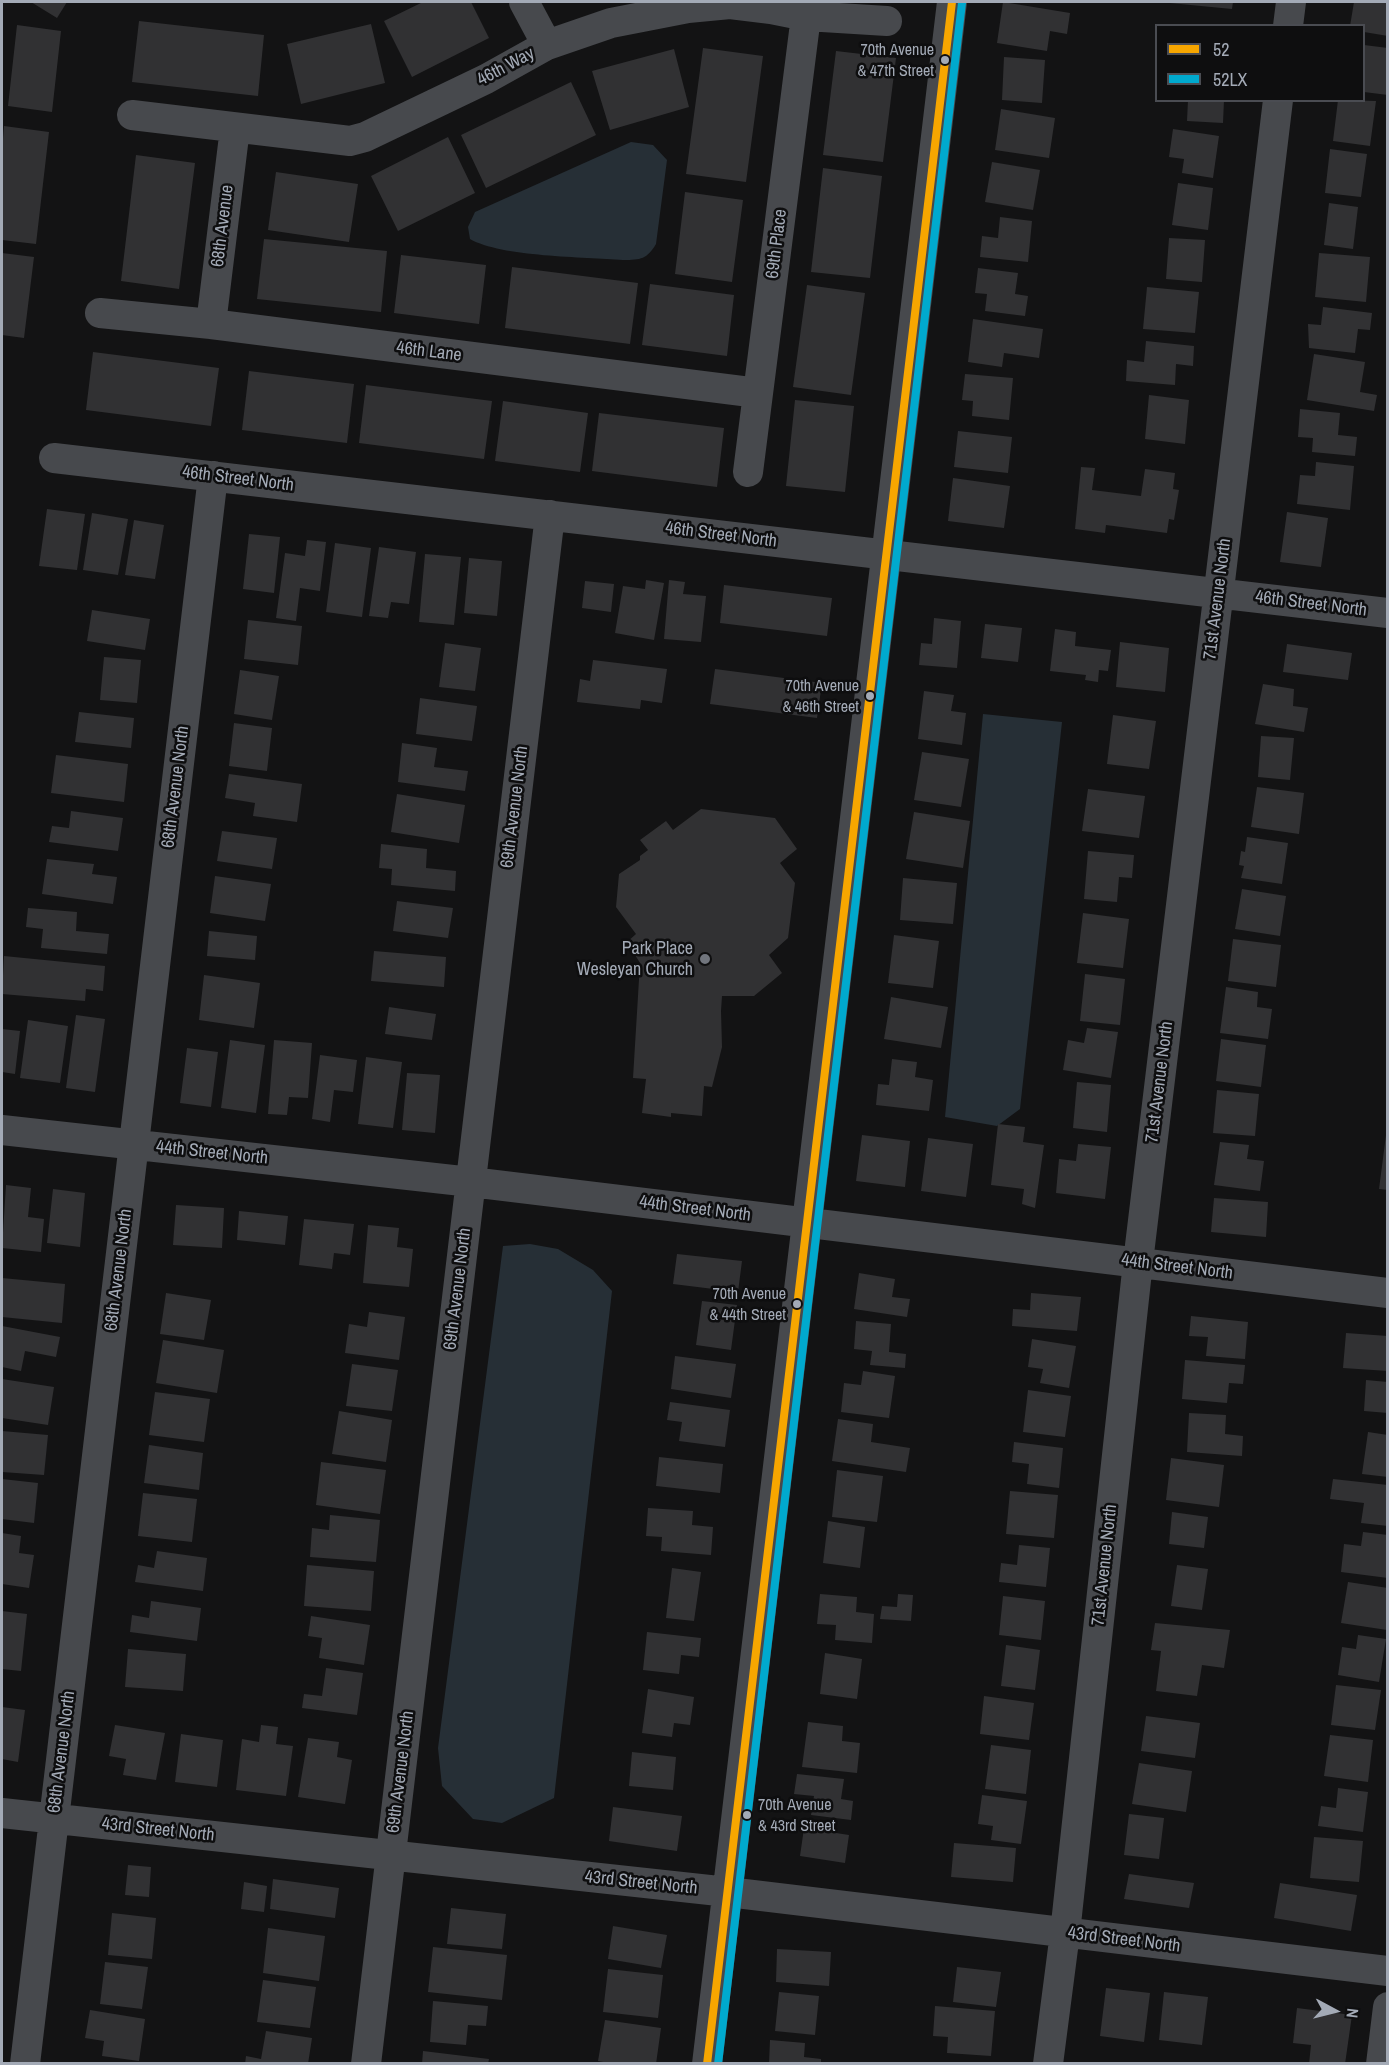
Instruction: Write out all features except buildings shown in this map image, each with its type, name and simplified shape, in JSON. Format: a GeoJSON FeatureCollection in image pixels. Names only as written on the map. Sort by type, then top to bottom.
{"type":"FeatureCollection","features":[{"type":"Feature","properties":{"kind":"street"},"geometry":{"type":"LineString","coordinates":[[524,2],[547,45]]}},
{"type":"Feature","properties":{"kind":"street"},"geometry":{"type":"LineString","coordinates":[[707,2064],[952,2]]}},
{"type":"Feature","properties":{"kind":"street"},"geometry":{"type":"LineString","coordinates":[[1288,24],[1291,2]]}},
{"type":"Feature","properties":{"kind":"street","name":"46th Way"},"geometry":{"type":"LineString","coordinates":[[132,115],[350,141],[365,137],[486,79],[547,45],[611,23],[688,8],[730,4],[806,16],[887,21]]}},
{"type":"Feature","properties":{"kind":"street","name":"69th Place"},"geometry":{"type":"LineString","coordinates":[[748,472],[806,16]]}},
{"type":"Feature","properties":{"kind":"street","name":"71st Avenue North"},"geometry":{"type":"LineString","coordinates":[[1048,2064],[1065,1933],[1138,1262],[1278,102]]}},
{"type":"Feature","properties":{"kind":"street","name":"68th Avenue"},"geometry":{"type":"LineString","coordinates":[[211,324],[235,128]]}},
{"type":"Feature","properties":{"kind":"street","name":"46th Lane"},"geometry":{"type":"LineString","coordinates":[[100,313],[211,324],[758,393]]}},
{"type":"Feature","properties":{"kind":"street","name":"46th Street North"},"geometry":{"type":"LineString","coordinates":[[54,458],[1388,613]]}},
{"type":"Feature","properties":{"kind":"street","name":"68th Avenue North"},"geometry":{"type":"LineString","coordinates":[[25,2064],[213,476]]}},
{"type":"Feature","properties":{"kind":"street","name":"69th Avenue North"},"geometry":{"type":"LineString","coordinates":[[366,2064],[550,515]]}},
{"type":"Feature","properties":{"kind":"street","name":"44th Street North"},"geometry":{"type":"LineString","coordinates":[[2,1130],[471,1182],[1388,1293]]}},
{"type":"Feature","properties":{"kind":"street","name":"43rd Street North"},"geometry":{"type":"LineString","coordinates":[[2,1813],[728,1892],[1388,1971]]}},
{"type":"Feature","properties":{"kind":"street"},"geometry":{"type":"LineString","coordinates":[[1381,2064],[1388,2007]]}},
{"type":"Feature","properties":{"kind":"shaded area"},"geometry":{"type":"Polygon","coordinates":[[[631,142],[653,145],[667,160],[656,244],[646,256],[623,260],[522,253],[484,245],[470,239],[468,227],[475,212],[631,142]]]}},
{"type":"Feature","properties":{"kind":"shaded area"},"geometry":{"type":"Polygon","coordinates":[[[983,714],[1062,722],[1020,1109],[997,1126],[945,1117],[983,714]]]}},
{"type":"Feature","properties":{"kind":"shaded area"},"geometry":{"type":"Polygon","coordinates":[[[530,1244],[558,1249],[593,1270],[612,1291],[554,1798],[502,1823],[473,1819],[442,1786],[438,1748],[503,1246],[530,1244]]]}},
{"type":"Feature","properties":{"kind":"transit line","name":"52"},"geometry":{"type":"LineString","coordinates":[[707,2064],[952,2]]}},
{"type":"Feature","properties":{"kind":"transit line","name":"52LX"},"geometry":{"type":"LineString","coordinates":[[718,2064],[962,3]]}},
{"type":"Feature","properties":{"kind":"place","name":"70th Avenue & 47th Street"},"geometry":{"type":"Point","coordinates":[945,60]}},
{"type":"Feature","properties":{"kind":"place","name":"70th Avenue & 46th Street"},"geometry":{"type":"Point","coordinates":[870,696]}},
{"type":"Feature","properties":{"kind":"place","name":"Park Place Wesleyan Church"},"geometry":{"type":"Point","coordinates":[705,959]}},
{"type":"Feature","properties":{"kind":"place","name":"70th Avenue & 44th Street"},"geometry":{"type":"Point","coordinates":[797,1304]}},
{"type":"Feature","properties":{"kind":"place","name":"70th Avenue & 43rd Street"},"geometry":{"type":"Point","coordinates":[747,1815]}}]}
